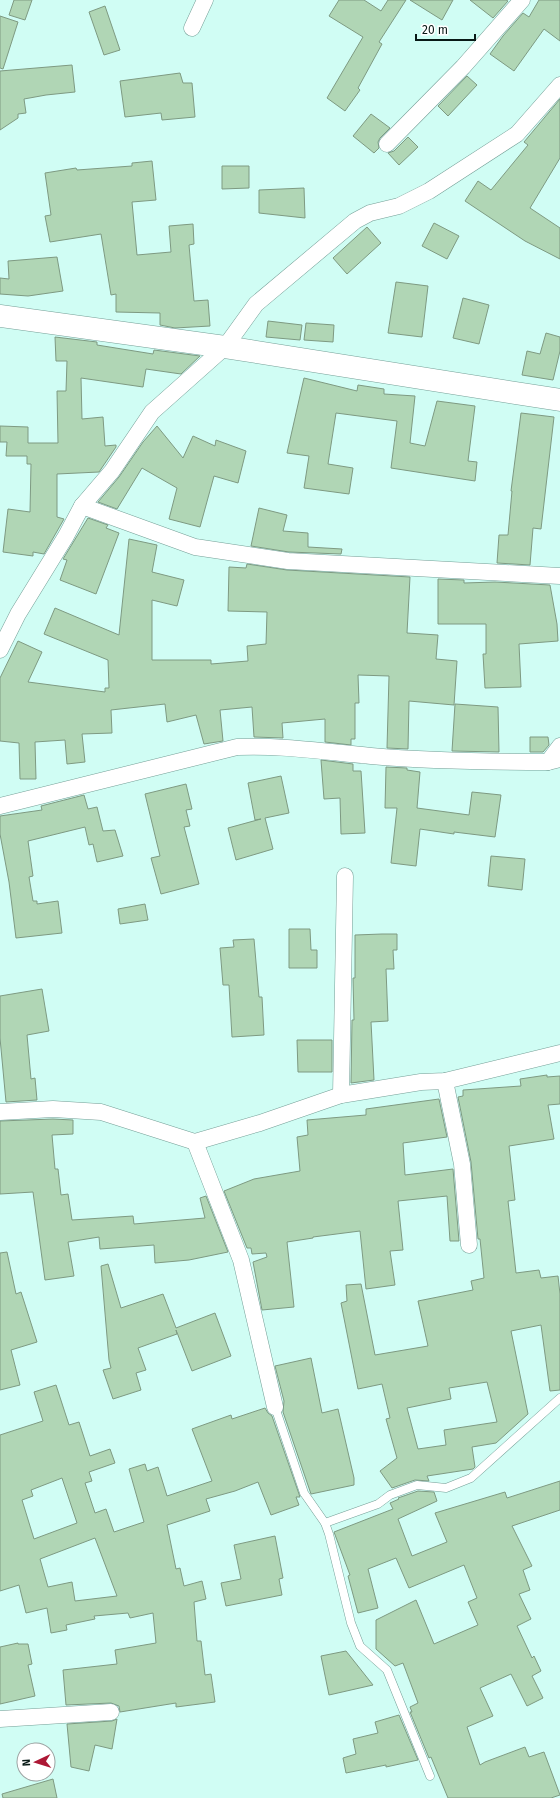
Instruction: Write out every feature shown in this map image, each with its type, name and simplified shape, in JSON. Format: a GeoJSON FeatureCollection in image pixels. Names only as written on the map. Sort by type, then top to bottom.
{"type":"FeatureCollection","features":[{"type":"Feature","properties":{"kind":"main road"},"geometry":{"type":"LineString","coordinates":[[0,316],[224,347],[560,400]]}},
{"type":"Feature","properties":{"kind":"street"},"geometry":{"type":"LineString","coordinates":[[192,28],[205,0]]}},
{"type":"Feature","properties":{"kind":"street"},"geometry":{"type":"LineString","coordinates":[[387,144],[463,67],[522,0]]}},
{"type":"Feature","properties":{"kind":"street"},"geometry":{"type":"LineString","coordinates":[[0,650],[18,614],[66,536],[82,506],[112,471],[152,412],[224,347],[256,304],[355,221],[370,213],[399,206],[429,190],[517,134],[560,85]]}},
{"type":"Feature","properties":{"kind":"street"},"geometry":{"type":"LineString","coordinates":[[82,506],[195,547],[288,561],[560,576]]}},
{"type":"Feature","properties":{"kind":"street"},"geometry":{"type":"LineString","coordinates":[[0,806],[237,747],[267,746],[371,756],[455,761],[554,761],[560,746]]}},
{"type":"Feature","properties":{"kind":"street"},"geometry":{"type":"LineString","coordinates":[[341,1095],[345,876]]}},
{"type":"Feature","properties":{"kind":"street"},"geometry":{"type":"LineString","coordinates":[[0,1112],[53,1109],[101,1112],[195,1142],[260,1123],[341,1095],[421,1082],[445,1081],[560,1053]]}},
{"type":"Feature","properties":{"kind":"street"},"geometry":{"type":"LineString","coordinates":[[445,1081],[462,1164],[469,1245]]}},
{"type":"Feature","properties":{"kind":"street"},"geometry":{"type":"LineString","coordinates":[[195,1142],[241,1260],[275,1407]]}},
{"type":"Feature","properties":{"kind":"street"},"geometry":{"type":"LineString","coordinates":[[0,1719],[112,1712]]}},
{"type":"Feature","properties":{"kind":"lane"},"geometry":{"type":"LineString","coordinates":[[325,1523],[378,1504],[390,1495],[417,1485],[446,1488],[471,1478],[560,1398]]}},
{"type":"Feature","properties":{"kind":"lane"},"geometry":{"type":"LineString","coordinates":[[275,1407],[304,1493],[325,1523],[330,1534],[351,1623],[360,1646],[387,1670],[430,1776]]}},
{"type":"Feature","properties":{"kind":"building"},"geometry":{"type":"Polygon","coordinates":[[[14,0],[32,0],[25,20],[9,15],[14,0]]]}},
{"type":"Feature","properties":{"kind":"building"},"geometry":{"type":"Polygon","coordinates":[[[339,0],[364,0],[381,11],[388,0],[406,0],[379,42],[382,44],[358,88],[360,90],[345,111],[327,98],[363,37],[329,16],[339,0]]]}},
{"type":"Feature","properties":{"kind":"building"},"geometry":{"type":"Polygon","coordinates":[[[410,0],[453,0],[442,20],[410,0]]]}},
{"type":"Feature","properties":{"kind":"building"},"geometry":{"type":"Polygon","coordinates":[[[470,0],[506,0],[508,1],[493,18],[470,0]]]}},
{"type":"Feature","properties":{"kind":"building"},"geometry":{"type":"Polygon","coordinates":[[[539,0],[560,0],[560,41],[544,29],[514,71],[490,54],[523,13],[529,17],[539,0]]]}},
{"type":"Feature","properties":{"kind":"building"},"geometry":{"type":"Polygon","coordinates":[[[105,6],[120,50],[104,55],[89,12],[105,6]]]}},
{"type":"Feature","properties":{"kind":"building"},"geometry":{"type":"Polygon","coordinates":[[[0,16],[18,22],[3,69],[0,68],[0,16]]]}},
{"type":"Feature","properties":{"kind":"building"},"geometry":{"type":"Polygon","coordinates":[[[72,65],[75,92],[24,99],[26,113],[18,114],[18,118],[0,130],[0,71],[72,65]]]}},
{"type":"Feature","properties":{"kind":"building"},"geometry":{"type":"Polygon","coordinates":[[[180,73],[183,83],[192,83],[195,117],[162,120],[161,113],[125,117],[120,81],[180,73]]]}},
{"type":"Feature","properties":{"kind":"building"},"geometry":{"type":"Polygon","coordinates":[[[467,76],[477,85],[448,116],[438,106],[467,76]]]}},
{"type":"Feature","properties":{"kind":"building"},"geometry":{"type":"Polygon","coordinates":[[[560,99],[560,158],[530,208],[560,228],[560,259],[525,241],[465,201],[478,181],[491,190],[528,145],[524,142],[560,99]]]}},
{"type":"Feature","properties":{"kind":"building"},"geometry":{"type":"Polygon","coordinates":[[[371,114],[390,128],[380,138],[378,142],[379,148],[374,153],[353,136],[371,114]]]}},
{"type":"Feature","properties":{"kind":"building"},"geometry":{"type":"Polygon","coordinates":[[[408,137],[418,147],[399,165],[388,153],[394,151],[408,137]]]}},
{"type":"Feature","properties":{"kind":"building"},"geometry":{"type":"Polygon","coordinates":[[[152,161],[156,200],[132,202],[137,255],[171,252],[169,226],[193,224],[194,244],[189,245],[194,301],[208,300],[210,326],[175,328],[160,325],[160,313],[116,312],[116,294],[111,295],[101,234],[50,242],[45,216],[51,215],[45,173],[76,168],[77,170],[132,166],[132,163],[152,161]]]}},
{"type":"Feature","properties":{"kind":"building"},"geometry":{"type":"Polygon","coordinates":[[[222,166],[249,166],[249,188],[222,189],[222,166]]]}},
{"type":"Feature","properties":{"kind":"building"},"geometry":{"type":"Polygon","coordinates":[[[304,188],[305,218],[259,213],[259,190],[304,188]]]}},
{"type":"Feature","properties":{"kind":"building"},"geometry":{"type":"Polygon","coordinates":[[[434,223],[459,236],[447,259],[422,246],[434,223]]]}},
{"type":"Feature","properties":{"kind":"building"},"geometry":{"type":"Polygon","coordinates":[[[367,227],[381,243],[347,274],[333,258],[367,227]]]}},
{"type":"Feature","properties":{"kind":"building"},"geometry":{"type":"Polygon","coordinates":[[[57,257],[63,291],[28,296],[0,294],[0,278],[9,279],[8,261],[57,257]]]}},
{"type":"Feature","properties":{"kind":"building"},"geometry":{"type":"Polygon","coordinates":[[[396,282],[428,286],[422,337],[388,333],[396,282]]]}},
{"type":"Feature","properties":{"kind":"building"},"geometry":{"type":"Polygon","coordinates":[[[463,298],[489,305],[479,344],[453,338],[463,298]]]}},
{"type":"Feature","properties":{"kind":"building"},"geometry":{"type":"Polygon","coordinates":[[[268,321],[302,325],[300,340],[266,337],[268,321]]]}},
{"type":"Feature","properties":{"kind":"building"},"geometry":{"type":"Polygon","coordinates":[[[306,323],[334,325],[333,342],[304,340],[306,323]]]}},
{"type":"Feature","properties":{"kind":"building"},"geometry":{"type":"Polygon","coordinates":[[[546,333],[560,337],[560,351],[553,380],[522,375],[527,351],[540,354],[546,333]]]}},
{"type":"Feature","properties":{"kind":"building"},"geometry":{"type":"Polygon","coordinates":[[[55,337],[97,342],[97,345],[153,354],[154,350],[200,356],[181,374],[146,369],[143,387],[81,378],[82,419],[103,417],[105,446],[116,445],[116,447],[99,472],[57,474],[57,517],[64,519],[44,554],[33,552],[33,556],[3,552],[8,509],[30,512],[31,464],[27,464],[27,456],[6,456],[7,442],[0,442],[0,426],[28,427],[28,443],[58,443],[57,391],[66,391],[67,361],[56,361],[55,337]]]}},
{"type":"Feature","properties":{"kind":"building"},"geometry":{"type":"Polygon","coordinates":[[[304,378],[357,391],[358,385],[384,389],[384,394],[415,396],[410,443],[425,446],[437,401],[475,406],[468,461],[477,462],[475,481],[391,468],[397,421],[336,413],[328,464],[353,468],[349,494],[304,488],[309,456],[287,453],[304,378]]]}},
{"type":"Feature","properties":{"kind":"building"},"geometry":{"type":"Polygon","coordinates":[[[521,413],[554,417],[541,529],[533,528],[530,565],[497,563],[499,535],[508,535],[511,491],[521,413]]]}},
{"type":"Feature","properties":{"kind":"building"},"geometry":{"type":"Polygon","coordinates":[[[157,426],[183,458],[193,436],[215,446],[216,440],[246,451],[238,483],[214,476],[200,527],[169,519],[177,488],[142,468],[117,509],[98,502],[119,477],[143,442],[157,426]]]}},
{"type":"Feature","properties":{"kind":"building"},"geometry":{"type":"Polygon","coordinates":[[[259,508],[287,515],[283,531],[308,533],[308,547],[342,549],[341,554],[289,552],[251,546],[259,508]]]}},
{"type":"Feature","properties":{"kind":"building"},"geometry":{"type":"Polygon","coordinates":[[[88,518],[108,525],[106,528],[119,533],[96,594],[60,580],[67,560],[63,559],[88,518]]]}},
{"type":"Feature","properties":{"kind":"building"},"geometry":{"type":"Polygon","coordinates":[[[129,539],[157,545],[152,572],[184,580],[177,606],[152,600],[152,660],[211,660],[211,664],[248,661],[247,646],[266,644],[267,612],[228,611],[229,567],[246,568],[247,564],[287,570],[410,577],[407,633],[438,635],[436,659],[457,661],[454,705],[409,701],[408,749],[387,748],[389,676],[358,675],[359,703],[355,703],[355,739],[351,739],[351,745],[325,742],[325,719],[282,723],[283,738],[254,737],[252,707],[220,710],[223,741],[204,744],[196,715],[167,722],[165,704],[111,710],[112,733],[82,734],[85,762],[67,764],[65,740],[35,742],[36,779],[20,779],[19,743],[0,741],[0,678],[18,641],[42,652],[28,682],[105,692],[105,688],[109,688],[108,660],[44,634],[55,608],[119,635],[129,539]]]}},
{"type":"Feature","properties":{"kind":"building"},"geometry":{"type":"Polygon","coordinates":[[[438,579],[464,580],[464,583],[495,582],[550,585],[557,624],[558,641],[519,644],[521,687],[485,688],[483,654],[486,654],[486,624],[438,624],[438,579]]]}},
{"type":"Feature","properties":{"kind":"building"},"geometry":{"type":"Polygon","coordinates":[[[455,704],[498,707],[499,752],[452,751],[455,704]]]}},
{"type":"Feature","properties":{"kind":"building"},"geometry":{"type":"Polygon","coordinates":[[[530,737],[548,737],[549,745],[543,752],[530,752],[530,737]]]}},
{"type":"Feature","properties":{"kind":"building"},"geometry":{"type":"Polygon","coordinates":[[[321,760],[353,764],[353,771],[361,771],[365,833],[341,834],[340,798],[324,799],[321,760]]]}},
{"type":"Feature","properties":{"kind":"building"},"geometry":{"type":"Polygon","coordinates":[[[386,767],[407,768],[407,770],[420,772],[417,808],[469,815],[472,792],[501,795],[495,837],[454,832],[454,834],[420,829],[416,866],[391,863],[397,808],[385,808],[386,767]]]}},
{"type":"Feature","properties":{"kind":"building"},"geometry":{"type":"Polygon","coordinates":[[[281,776],[289,813],[265,818],[273,849],[236,860],[228,828],[261,819],[255,820],[248,783],[281,776]]]}},
{"type":"Feature","properties":{"kind":"building"},"geometry":{"type":"Polygon","coordinates":[[[186,784],[192,809],[186,810],[190,826],[184,827],[199,884],[161,894],[151,858],[160,856],[145,794],[186,784]]]}},
{"type":"Feature","properties":{"kind":"building"},"geometry":{"type":"Polygon","coordinates":[[[84,795],[88,809],[97,807],[103,831],[115,830],[123,856],[97,862],[93,844],[89,845],[85,827],[28,841],[33,876],[29,877],[33,901],[37,901],[37,904],[58,901],[62,933],[16,938],[9,882],[0,834],[0,816],[42,810],[41,806],[84,795]]]}},
{"type":"Feature","properties":{"kind":"building"},"geometry":{"type":"Polygon","coordinates":[[[491,856],[525,859],[522,890],[488,886],[491,856]]]}},
{"type":"Feature","properties":{"kind":"building"},"geometry":{"type":"Polygon","coordinates":[[[145,904],[148,920],[120,924],[118,909],[145,904]]]}},
{"type":"Feature","properties":{"kind":"building"},"geometry":{"type":"Polygon","coordinates":[[[289,929],[310,929],[311,950],[317,950],[317,968],[289,968],[289,929]]]}},
{"type":"Feature","properties":{"kind":"building"},"geometry":{"type":"Polygon","coordinates":[[[397,934],[397,950],[393,950],[394,969],[386,969],[388,1021],[371,1022],[374,1080],[351,1083],[352,1020],[354,1020],[353,978],[355,978],[355,935],[397,934]]]}},
{"type":"Feature","properties":{"kind":"building"},"geometry":{"type":"Polygon","coordinates":[[[254,939],[259,997],[262,997],[264,1035],[232,1037],[229,985],[223,985],[220,948],[234,947],[233,940],[254,939]]]}},
{"type":"Feature","properties":{"kind":"building"},"geometry":{"type":"Polygon","coordinates":[[[42,989],[49,1031],[27,1035],[31,1079],[35,1078],[37,1100],[6,1102],[0,1038],[0,996],[42,989]]]}},
{"type":"Feature","properties":{"kind":"building"},"geometry":{"type":"Polygon","coordinates":[[[297,1040],[332,1040],[332,1072],[298,1072],[297,1040]]]}},
{"type":"Feature","properties":{"kind":"building"},"geometry":{"type":"Polygon","coordinates":[[[547,1075],[547,1077],[560,1076],[560,1104],[548,1105],[554,1139],[509,1146],[515,1200],[508,1201],[516,1273],[539,1270],[541,1278],[558,1276],[560,1294],[560,1390],[550,1391],[541,1325],[511,1331],[528,1414],[496,1443],[472,1447],[475,1467],[473,1469],[427,1476],[429,1481],[415,1480],[392,1488],[380,1471],[397,1458],[386,1419],[390,1418],[382,1384],[358,1389],[341,1303],[347,1301],[346,1285],[361,1284],[375,1355],[428,1346],[418,1301],[473,1290],[471,1281],[484,1278],[480,1239],[478,1239],[471,1162],[458,1097],[463,1096],[463,1090],[521,1086],[520,1079],[547,1075]],[[487,1382],[449,1388],[451,1399],[407,1408],[418,1449],[446,1445],[444,1430],[497,1422],[487,1382]]]}},
{"type":"Feature","properties":{"kind":"building"},"geometry":{"type":"Polygon","coordinates":[[[439,1099],[447,1137],[403,1143],[405,1175],[453,1169],[459,1241],[450,1241],[447,1196],[398,1201],[403,1250],[390,1251],[395,1285],[366,1289],[360,1231],[313,1237],[287,1242],[294,1307],[262,1310],[253,1262],[267,1257],[266,1253],[252,1254],[251,1248],[247,1248],[224,1191],[254,1179],[300,1171],[297,1137],[308,1135],[307,1120],[366,1115],[366,1109],[439,1099]]]}},
{"type":"Feature","properties":{"kind":"building"},"geometry":{"type":"Polygon","coordinates":[[[53,1119],[73,1120],[73,1134],[52,1135],[55,1169],[58,1169],[61,1195],[68,1194],[72,1220],[133,1216],[134,1224],[205,1218],[200,1198],[206,1196],[228,1252],[189,1260],[155,1263],[154,1245],[100,1249],[99,1237],[68,1242],[74,1276],[45,1280],[33,1192],[0,1194],[0,1121],[53,1119]]]}},
{"type":"Feature","properties":{"kind":"building"},"geometry":{"type":"Polygon","coordinates":[[[7,1252],[16,1294],[21,1292],[37,1342],[11,1350],[20,1385],[0,1390],[0,1253],[7,1252]]]}},
{"type":"Feature","properties":{"kind":"building"},"geometry":{"type":"Polygon","coordinates":[[[108,1264],[121,1308],[163,1294],[176,1328],[215,1313],[231,1356],[192,1371],[176,1330],[177,1334],[138,1348],[146,1370],[136,1373],[141,1390],[113,1399],[103,1370],[111,1368],[109,1360],[101,1266],[108,1264]]]}},
{"type":"Feature","properties":{"kind":"building"},"geometry":{"type":"Polygon","coordinates":[[[311,1358],[322,1413],[338,1409],[354,1478],[354,1485],[311,1494],[283,1412],[284,1401],[275,1366],[311,1358]]]}},
{"type":"Feature","properties":{"kind":"building"},"geometry":{"type":"Polygon","coordinates":[[[56,1385],[69,1425],[79,1422],[90,1456],[110,1449],[115,1463],[89,1472],[92,1481],[85,1483],[95,1513],[106,1509],[114,1532],[144,1522],[129,1469],[145,1464],[147,1471],[158,1467],[167,1496],[212,1481],[192,1429],[231,1415],[232,1419],[265,1408],[272,1416],[300,1497],[296,1497],[299,1505],[271,1515],[258,1482],[235,1491],[206,1499],[210,1511],[167,1525],[176,1569],[180,1568],[184,1586],[202,1581],[206,1599],[194,1602],[197,1641],[201,1641],[205,1675],[211,1674],[215,1702],[176,1707],[176,1703],[120,1712],[119,1706],[111,1703],[66,1705],[63,1670],[117,1664],[115,1650],[156,1643],[153,1613],[130,1618],[128,1613],[94,1616],[95,1619],[66,1625],[67,1630],[51,1633],[47,1608],[26,1613],[19,1585],[0,1591],[0,1435],[43,1421],[34,1392],[56,1385]],[[62,1478],[31,1490],[33,1496],[22,1500],[34,1539],[77,1523],[62,1478]],[[95,1538],[40,1559],[48,1587],[72,1582],[75,1601],[117,1596],[95,1538]]]}},
{"type":"Feature","properties":{"kind":"building"},"geometry":{"type":"Polygon","coordinates":[[[560,1481],[560,1510],[512,1526],[532,1566],[523,1570],[530,1590],[519,1594],[531,1619],[517,1626],[532,1658],[534,1656],[541,1671],[532,1676],[543,1698],[527,1706],[511,1674],[480,1688],[493,1716],[467,1727],[480,1765],[525,1747],[529,1757],[544,1752],[560,1795],[551,1798],[448,1798],[431,1757],[429,1758],[410,1712],[412,1712],[410,1707],[418,1703],[403,1663],[395,1666],[376,1649],[376,1620],[416,1600],[434,1644],[478,1625],[468,1602],[477,1598],[464,1565],[409,1588],[396,1558],[368,1569],[378,1608],[358,1613],[348,1576],[350,1575],[334,1532],[393,1509],[390,1503],[399,1499],[398,1498],[418,1491],[434,1492],[437,1501],[398,1519],[412,1556],[447,1542],[435,1513],[505,1492],[507,1498],[560,1481]]]}},
{"type":"Feature","properties":{"kind":"building"},"geometry":{"type":"Polygon","coordinates":[[[275,1536],[283,1578],[279,1579],[282,1595],[226,1606],[221,1583],[241,1579],[234,1545],[275,1536]]]}},
{"type":"Feature","properties":{"kind":"building"},"geometry":{"type":"Polygon","coordinates":[[[18,1643],[28,1644],[32,1664],[28,1665],[35,1696],[0,1704],[0,1647],[18,1643]]]}},
{"type":"Feature","properties":{"kind":"building"},"geometry":{"type":"Polygon","coordinates":[[[346,1651],[373,1685],[329,1695],[321,1656],[346,1651]]]}},
{"type":"Feature","properties":{"kind":"building"},"geometry":{"type":"Polygon","coordinates":[[[399,1715],[418,1760],[386,1767],[386,1765],[346,1773],[343,1758],[356,1754],[353,1739],[378,1733],[375,1722],[399,1715]]]}},
{"type":"Feature","properties":{"kind":"building"},"geometry":{"type":"Polygon","coordinates":[[[117,1719],[112,1749],[95,1745],[89,1771],[71,1767],[67,1724],[112,1721],[117,1719]]]}},
{"type":"Feature","properties":{"kind":"building"},"geometry":{"type":"Polygon","coordinates":[[[43,1782],[54,1782],[57,1798],[3,1798],[2,1794],[43,1782]]]}}]}
